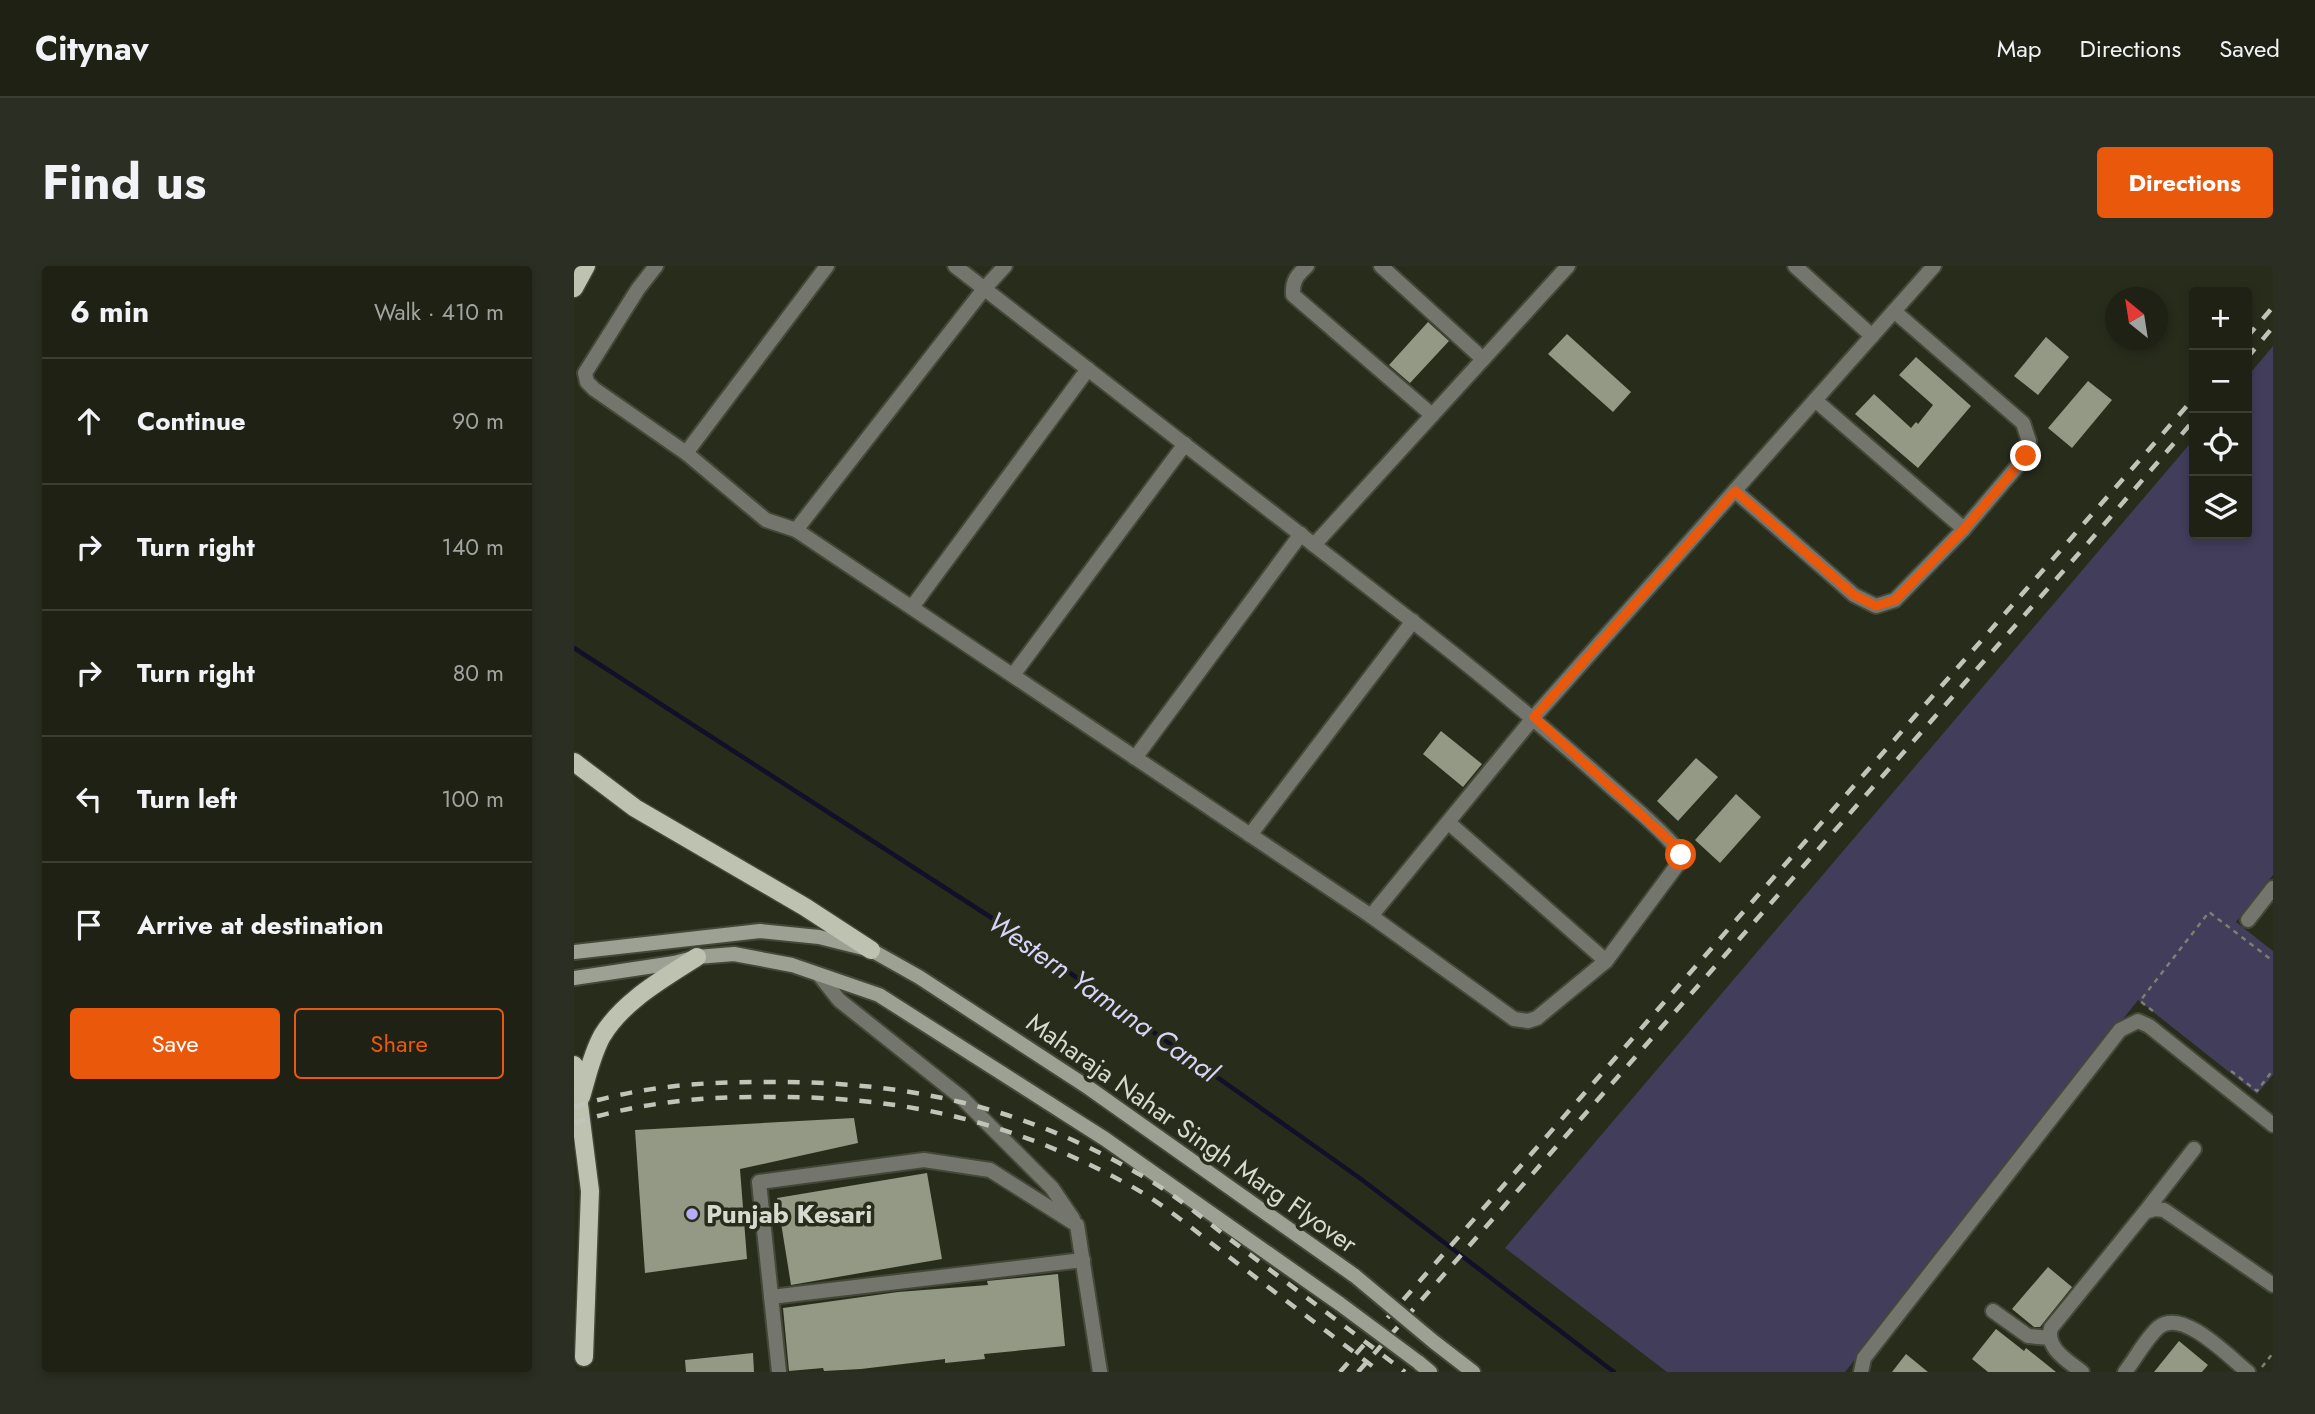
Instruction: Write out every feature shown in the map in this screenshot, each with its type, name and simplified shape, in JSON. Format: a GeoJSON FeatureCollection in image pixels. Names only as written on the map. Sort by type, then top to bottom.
{"type":"FeatureCollection","features":[{"type":"Feature","properties":{"kind":"main road"},"geometry":{"type":"LineString","coordinates":[[574,288],[586,266]]}},
{"type":"Feature","properties":{"kind":"main road"},"geometry":{"type":"LineString","coordinates":[[574,762],[635,808],[805,907],[871,950]]}},
{"type":"Feature","properties":{"kind":"main road","name":"Maharaja Nahar Singh Marg Flyover"},"geometry":{"type":"LineString","coordinates":[[574,951],[760,932],[819,937],[871,950],[919,976],[1088,1088],[1355,1276],[1473,1372]]}},
{"type":"Feature","properties":{"kind":"main road"},"geometry":{"type":"LineString","coordinates":[[574,978],[697,957],[734,954],[792,965],[879,995],[1105,1139],[1340,1304],[1430,1372]]}},
{"type":"Feature","properties":{"kind":"main road"},"geometry":{"type":"LineString","coordinates":[[579,1104],[603,1036],[629,1005],[655,984],[697,957]]}},
{"type":"Feature","properties":{"kind":"main road"},"geometry":{"type":"LineString","coordinates":[[574,1065],[590,1191],[585,1364]]}},
{"type":"Feature","properties":{"kind":"main road"},"geometry":{"type":"LineString","coordinates":[[574,1284],[585,1364]]}},
{"type":"Feature","properties":{"kind":"street"},"geometry":{"type":"LineString","coordinates":[[656,266],[638,289],[585,373],[587,383],[686,453],[766,520],[796,530],[912,607],[1371,916],[1514,1019],[1528,1021],[1537,1018],[1606,961],[1678,864],[1681,855],[1671,842],[1534,717],[955,266]]}},
{"type":"Feature","properties":{"kind":"street"},"geometry":{"type":"LineString","coordinates":[[686,453],[827,266]]}},
{"type":"Feature","properties":{"kind":"street"},"geometry":{"type":"LineString","coordinates":[[796,530],[984,289],[1005,266]]}},
{"type":"Feature","properties":{"kind":"street"},"geometry":{"type":"LineString","coordinates":[[1307,266],[1292,286],[1293,295],[1432,415]]}},
{"type":"Feature","properties":{"kind":"street"},"geometry":{"type":"LineString","coordinates":[[1381,266],[1483,359]]}},
{"type":"Feature","properties":{"kind":"street"},"geometry":{"type":"LineString","coordinates":[[1314,545],[1568,266]]}},
{"type":"Feature","properties":{"kind":"street"},"geometry":{"type":"LineString","coordinates":[[1795,266],[1872,336]]}},
{"type":"Feature","properties":{"kind":"street"},"geometry":{"type":"LineString","coordinates":[[1371,916],[1534,717],[1934,266]]}},
{"type":"Feature","properties":{"kind":"street"},"geometry":{"type":"LineString","coordinates":[[1735,491],[1854,595],[1876,606],[1895,600],[1964,529],[2026,456],[2029,441],[2023,423],[1894,311]]}},
{"type":"Feature","properties":{"kind":"street"},"geometry":{"type":"LineString","coordinates":[[912,607],[1088,369]]}},
{"type":"Feature","properties":{"kind":"street"},"geometry":{"type":"LineString","coordinates":[[1815,400],[1964,529]]}},
{"type":"Feature","properties":{"kind":"street"},"geometry":{"type":"LineString","coordinates":[[1013,675],[1185,444]]}},
{"type":"Feature","properties":{"kind":"street"},"geometry":{"type":"LineString","coordinates":[[1135,758],[1301,534]]}},
{"type":"Feature","properties":{"kind":"street"},"geometry":{"type":"LineString","coordinates":[[1250,835],[1413,621]]}},
{"type":"Feature","properties":{"kind":"street"},"geometry":{"type":"LineString","coordinates":[[1448,823],[1606,961]]}},
{"type":"Feature","properties":{"kind":"street"},"geometry":{"type":"LineString","coordinates":[[2248,920],[2273,888]]}},
{"type":"Feature","properties":{"kind":"street"},"geometry":{"type":"LineString","coordinates":[[820,976],[839,1000],[962,1098],[1052,1188],[1077,1225],[1100,1372]]}},
{"type":"Feature","properties":{"kind":"street"},"geometry":{"type":"LineString","coordinates":[[1861,1372],[1864,1358],[2120,1030],[2138,1021],[2148,1026],[2273,1125]]}},
{"type":"Feature","properties":{"kind":"street"},"geometry":{"type":"LineString","coordinates":[[2082,1372],[2056,1351],[2050,1338],[2051,1328],[2194,1149]]}},
{"type":"Feature","properties":{"kind":"street"},"geometry":{"type":"LineString","coordinates":[[779,1372],[758,1182],[924,1160],[990,1170],[1077,1225]]}},
{"type":"Feature","properties":{"kind":"street"},"geometry":{"type":"LineString","coordinates":[[2146,1212],[2164,1210],[2273,1284]]}},
{"type":"Feature","properties":{"kind":"street"},"geometry":{"type":"LineString","coordinates":[[771,1297],[1083,1260]]}},
{"type":"Feature","properties":{"kind":"street"},"geometry":{"type":"LineString","coordinates":[[1993,1311],[2028,1336],[2050,1338]]}},
{"type":"Feature","properties":{"kind":"street"},"geometry":{"type":"LineString","coordinates":[[2125,1372],[2158,1328],[2171,1322],[2190,1326],[2248,1372]]}},
{"type":"Feature","properties":{"kind":"path"},"geometry":{"type":"LineString","coordinates":[[2161,1017],[2140,1001],[2209,912],[2273,961]]}},
{"type":"Feature","properties":{"kind":"path"},"geometry":{"type":"LineString","coordinates":[[2225,1067],[2257,1091],[2273,1070]]}},
{"type":"Feature","properties":{"kind":"path"},"geometry":{"type":"LineString","coordinates":[[2257,1372],[2273,1353]]}},
{"type":"Feature","properties":{"kind":"shaded area"},"geometry":{"type":"Polygon","coordinates":[[[2273,346],[2273,875],[2236,922],[2273,951],[2273,1075],[2257,1094],[2138,1000],[1845,1372],[1667,1372],[1505,1248],[2189,445],[2189,539],[2252,539],[2252,371],[2273,346]]]}},
{"type":"Feature","properties":{"kind":"building"},"geometry":{"type":"Polygon","coordinates":[[[1428,322],[1449,341],[1410,383],[1389,365],[1428,322]]]}},
{"type":"Feature","properties":{"kind":"building"},"geometry":{"type":"Polygon","coordinates":[[[1567,334],[1631,392],[1613,412],[1548,354],[1567,334]]]}},
{"type":"Feature","properties":{"kind":"building"},"geometry":{"type":"Polygon","coordinates":[[[2046,337],[2069,357],[2038,395],[2014,376],[2046,337]]]}},
{"type":"Feature","properties":{"kind":"building"},"geometry":{"type":"Polygon","coordinates":[[[1916,357],[1971,406],[1918,468],[1855,414],[1874,394],[1911,428],[1916,422],[1918,424],[1933,405],[1899,375],[1916,357]]]}},
{"type":"Feature","properties":{"kind":"building"},"geometry":{"type":"Polygon","coordinates":[[[2088,381],[2112,400],[2072,448],[2048,428],[2088,381]]]}},
{"type":"Feature","properties":{"kind":"building"},"geometry":{"type":"Polygon","coordinates":[[[1441,731],[1482,764],[1463,787],[1423,754],[1441,731]]]}},
{"type":"Feature","properties":{"kind":"building"},"geometry":{"type":"Polygon","coordinates":[[[1696,758],[1718,777],[1678,821],[1657,801],[1696,758]]]}},
{"type":"Feature","properties":{"kind":"building"},"geometry":{"type":"Polygon","coordinates":[[[1736,794],[1761,817],[1720,863],[1695,840],[1736,794]]]}},
{"type":"Feature","properties":{"kind":"building","name":"Punjab Kesari"},"geometry":{"type":"Polygon","coordinates":[[[854,1118],[858,1143],[740,1169],[747,1259],[645,1273],[635,1130],[854,1118]]]}},
{"type":"Feature","properties":{"kind":"building"},"geometry":{"type":"Polygon","coordinates":[[[927,1173],[942,1259],[791,1285],[777,1198],[927,1173]]]}},
{"type":"Feature","properties":{"kind":"building"},"geometry":{"type":"Polygon","coordinates":[[[2048,1267],[2072,1287],[2040,1327],[2034,1327],[2012,1309],[2048,1267]]]}},
{"type":"Feature","properties":{"kind":"building"},"geometry":{"type":"Polygon","coordinates":[[[1058,1274],[1065,1346],[984,1354],[985,1359],[945,1363],[945,1359],[861,1369],[789,1371],[783,1308],[898,1292],[988,1285],[987,1281],[1058,1274]]]}},
{"type":"Feature","properties":{"kind":"building"},"geometry":{"type":"Polygon","coordinates":[[[1996,1329],[2056,1372],[1988,1372],[1972,1359],[1996,1329]]]}},
{"type":"Feature","properties":{"kind":"building"},"geometry":{"type":"Polygon","coordinates":[[[2179,1341],[2208,1365],[2202,1372],[2154,1372],[2179,1341]]]}},
{"type":"Feature","properties":{"kind":"building"},"geometry":{"type":"Polygon","coordinates":[[[753,1353],[754,1372],[686,1372],[685,1360],[753,1353]]]}},
{"type":"Feature","properties":{"kind":"building"},"geometry":{"type":"Polygon","coordinates":[[[1906,1354],[1928,1372],[1892,1372],[1906,1354]]]}},
{"type":"Feature","properties":{"kind":"waterway","name":"Western Yamuna Canal"},"geometry":{"type":"LineString","coordinates":[[574,648],[998,922],[1361,1179],[1614,1372]]}},
{"type":"Feature","properties":{"kind":"railway"},"geometry":{"type":"LineString","coordinates":[[2252,331],[2273,307]]}},
{"type":"Feature","properties":{"kind":"railway"},"geometry":{"type":"LineString","coordinates":[[2252,352],[2273,327]]}},
{"type":"Feature","properties":{"kind":"railway"},"geometry":{"type":"LineString","coordinates":[[1340,1372],[2189,404]]}},
{"type":"Feature","properties":{"kind":"railway"},"geometry":{"type":"LineString","coordinates":[[1358,1372],[2189,426]]}},
{"type":"Feature","properties":{"kind":"railway"},"geometry":{"type":"LineString","coordinates":[[574,1107],[619,1095],[687,1085],[808,1082],[906,1091],[954,1100],[1000,1113],[1092,1149],[1164,1189],[1405,1372]]}},
{"type":"Feature","properties":{"kind":"railway"},"geometry":{"type":"LineString","coordinates":[[574,1123],[642,1106],[687,1100],[808,1097],[903,1106],[994,1127],[1084,1162],[1142,1193],[1380,1372]]}},
{"type":"Feature","properties":{"kind":"place","name":"Punjab Kesari"},"geometry":{"type":"Point","coordinates":[692,1214]}},
{"type":"Feature","properties":{"kind":"route"},"geometry":{"type":"LineString","coordinates":[[1681,855],[1671,842],[1534,717],[1735,491],[1854,595],[1876,606],[1895,600],[1964,529],[2026,456]]}}]}
